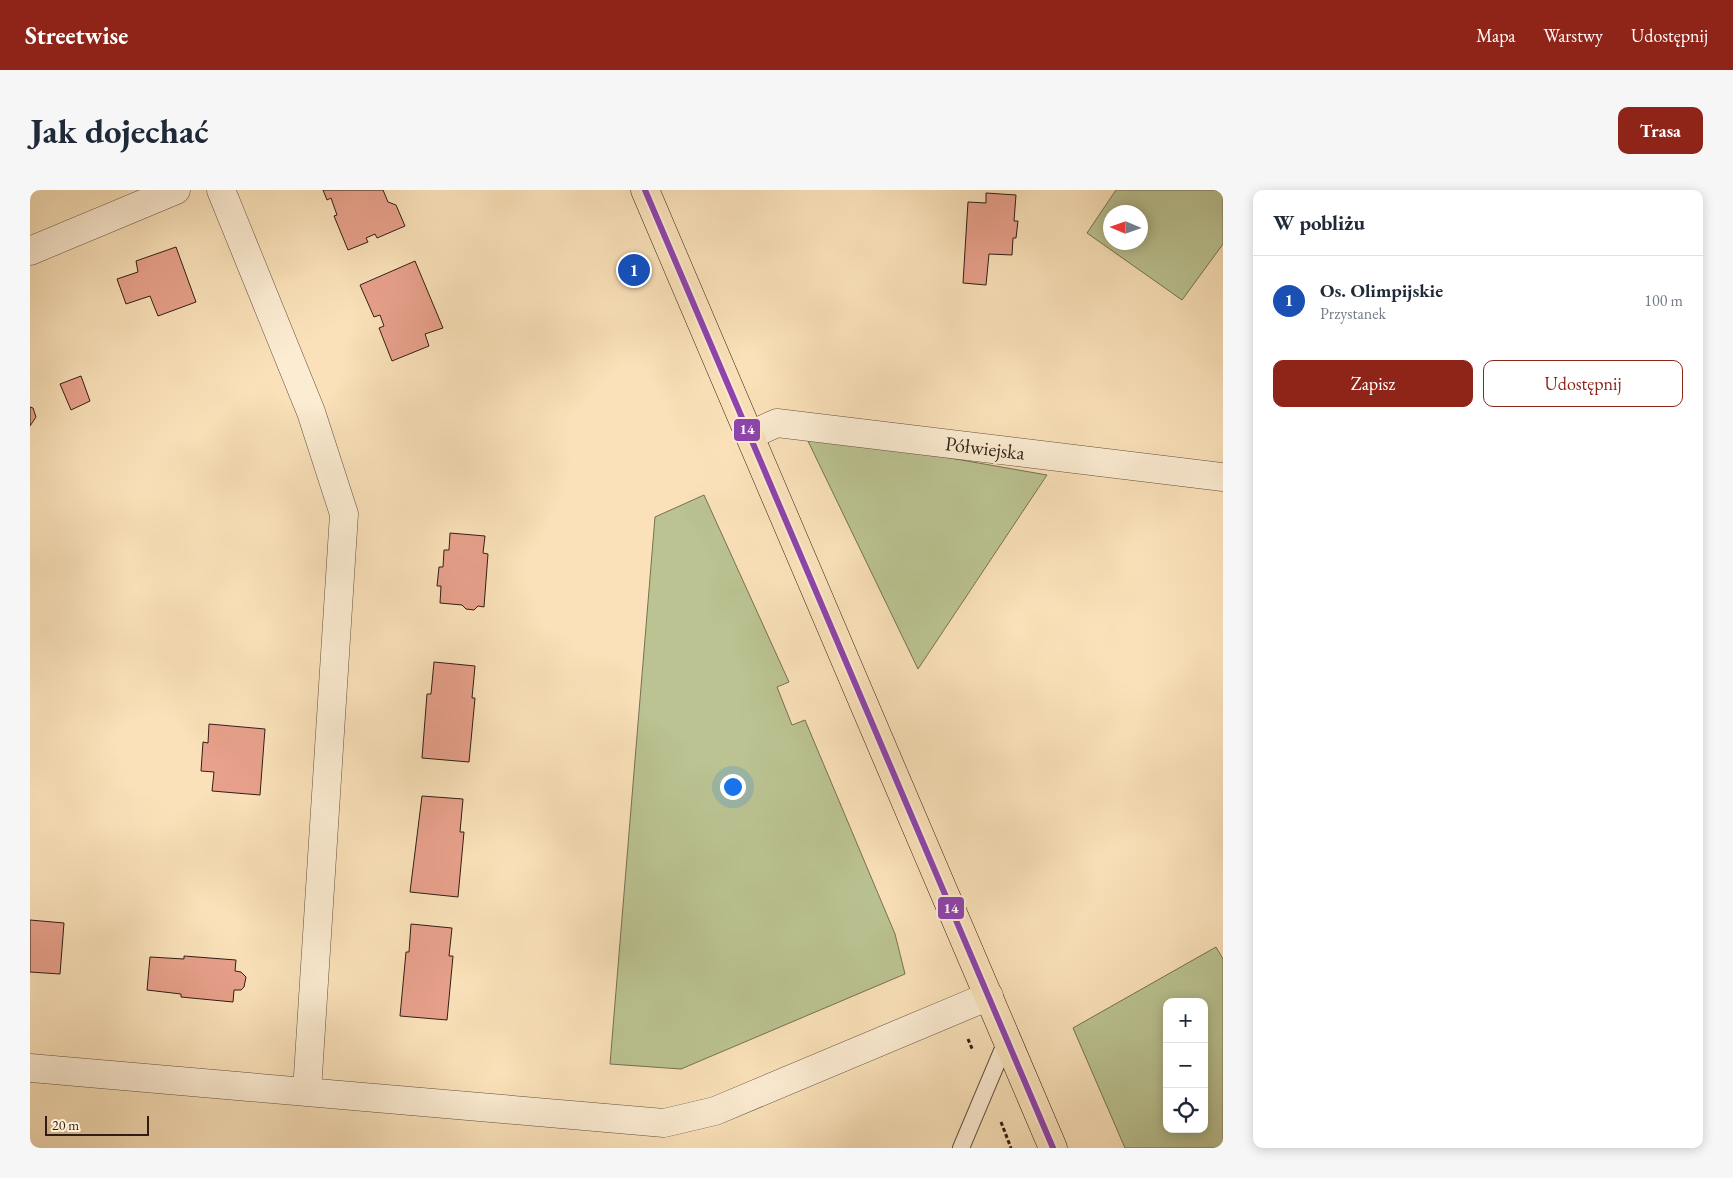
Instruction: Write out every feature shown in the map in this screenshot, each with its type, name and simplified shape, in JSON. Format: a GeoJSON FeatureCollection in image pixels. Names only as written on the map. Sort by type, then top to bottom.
{"type":"FeatureCollection","features":[{"type":"Feature","properties":{"kind":"main road"},"geometry":{"type":"LineString","coordinates":[[645,190],[1053,1148]]}},
{"type":"Feature","properties":{"kind":"street"},"geometry":{"type":"LineString","coordinates":[[30,251],[176,190]]}},
{"type":"Feature","properties":{"kind":"street"},"geometry":{"type":"LineString","coordinates":[[221,190],[311,412],[344,514],[307,1091]]}},
{"type":"Feature","properties":{"kind":"street","name":"Półwiejska"},"geometry":{"type":"LineString","coordinates":[[750,435],[777,422],[1223,476]]}},
{"type":"Feature","properties":{"kind":"street"},"geometry":{"type":"LineString","coordinates":[[30,1068],[664,1123],[715,1111],[989,996]]}},
{"type":"Feature","properties":{"kind":"lane"},"geometry":{"type":"LineString","coordinates":[[961,1148],[986,1084],[1007,1039]]}},
{"type":"Feature","properties":{"kind":"path"},"geometry":{"type":"LineString","coordinates":[[957,1010],[986,1084]]}},
{"type":"Feature","properties":{"kind":"green space"},"geometry":{"type":"Polygon","coordinates":[[[1116,190],[1223,190],[1223,244],[1182,300],[1111,250],[1148,250],[1148,205],[1106,205],[1116,190]]]}},
{"type":"Feature","properties":{"kind":"green space"},"geometry":{"type":"Polygon","coordinates":[[[1103,209],[1103,244],[1087,233],[1103,209]]]}},
{"type":"Feature","properties":{"kind":"green space"},"geometry":{"type":"Polygon","coordinates":[[[806,437],[944,457],[1047,475],[918,669],[806,437]]]}},
{"type":"Feature","properties":{"kind":"green space"},"geometry":{"type":"Polygon","coordinates":[[[704,495],[789,682],[777,687],[792,725],[805,720],[895,934],[905,974],[681,1069],[610,1064],[655,517],[704,495]]]}},
{"type":"Feature","properties":{"kind":"green space"},"geometry":{"type":"Polygon","coordinates":[[[1216,947],[1223,959],[1223,1148],[1125,1148],[1073,1028],[1216,947]]]}},
{"type":"Feature","properties":{"kind":"building"},"geometry":{"type":"Polygon","coordinates":[[[323,190],[383,190],[388,202],[396,205],[405,226],[377,238],[375,234],[366,238],[368,242],[348,250],[334,216],[337,215],[331,198],[327,200],[323,190]]]}},
{"type":"Feature","properties":{"kind":"building"},"geometry":{"type":"Polygon","coordinates":[[[986,193],[1016,195],[1014,221],[1018,221],[1016,238],[1013,238],[1012,255],[989,254],[986,285],[963,283],[968,202],[986,203],[986,193]]]}},
{"type":"Feature","properties":{"kind":"building"},"geometry":{"type":"Polygon","coordinates":[[[176,247],[196,302],[158,316],[150,296],[126,304],[117,279],[138,272],[136,261],[176,247]]]}},
{"type":"Feature","properties":{"kind":"building"},"geometry":{"type":"Polygon","coordinates":[[[415,261],[443,328],[425,334],[429,346],[392,361],[379,328],[384,326],[380,315],[374,317],[360,285],[415,261]]]}},
{"type":"Feature","properties":{"kind":"building"},"geometry":{"type":"Polygon","coordinates":[[[81,376],[90,401],[71,410],[60,384],[81,376]]]}},
{"type":"Feature","properties":{"kind":"building"},"geometry":{"type":"Polygon","coordinates":[[[30,407],[33,408],[36,417],[30,426],[30,407]]]}},
{"type":"Feature","properties":{"kind":"building"},"geometry":{"type":"Polygon","coordinates":[[[450,533],[485,536],[483,553],[488,554],[484,607],[478,606],[474,610],[466,609],[462,605],[440,603],[441,586],[437,586],[439,567],[443,567],[444,550],[449,550],[450,533]]]}},
{"type":"Feature","properties":{"kind":"building"},"geometry":{"type":"Polygon","coordinates":[[[434,662],[475,666],[472,698],[475,698],[469,762],[422,758],[427,694],[431,694],[434,662]]]}},
{"type":"Feature","properties":{"kind":"building"},"geometry":{"type":"Polygon","coordinates":[[[209,724],[265,729],[260,795],[212,791],[214,772],[201,771],[203,742],[208,743],[209,724]]]}},
{"type":"Feature","properties":{"kind":"building"},"geometry":{"type":"Polygon","coordinates":[[[422,796],[463,799],[460,832],[464,832],[458,897],[410,892],[422,796]]]}},
{"type":"Feature","properties":{"kind":"building"},"geometry":{"type":"Polygon","coordinates":[[[30,920],[64,923],[60,974],[30,972],[30,920]]]}},
{"type":"Feature","properties":{"kind":"building"},"geometry":{"type":"Polygon","coordinates":[[[411,924],[452,928],[449,956],[453,956],[447,1020],[400,1016],[406,952],[409,952],[411,924]]]}},
{"type":"Feature","properties":{"kind":"building"},"geometry":{"type":"Polygon","coordinates":[[[184,956],[236,960],[235,971],[241,972],[246,977],[244,987],[241,990],[234,990],[233,1002],[181,997],[181,994],[147,990],[150,957],[184,959],[184,956]]]}},
{"type":"Feature","properties":{"kind":"transit line","name":"14"},"geometry":{"type":"LineString","coordinates":[[645,190],[1053,1148]]}},
{"type":"Feature","properties":{"kind":"place","name":"Os. Olimpijskie"},"geometry":{"type":"Point","coordinates":[634,270]}}]}
